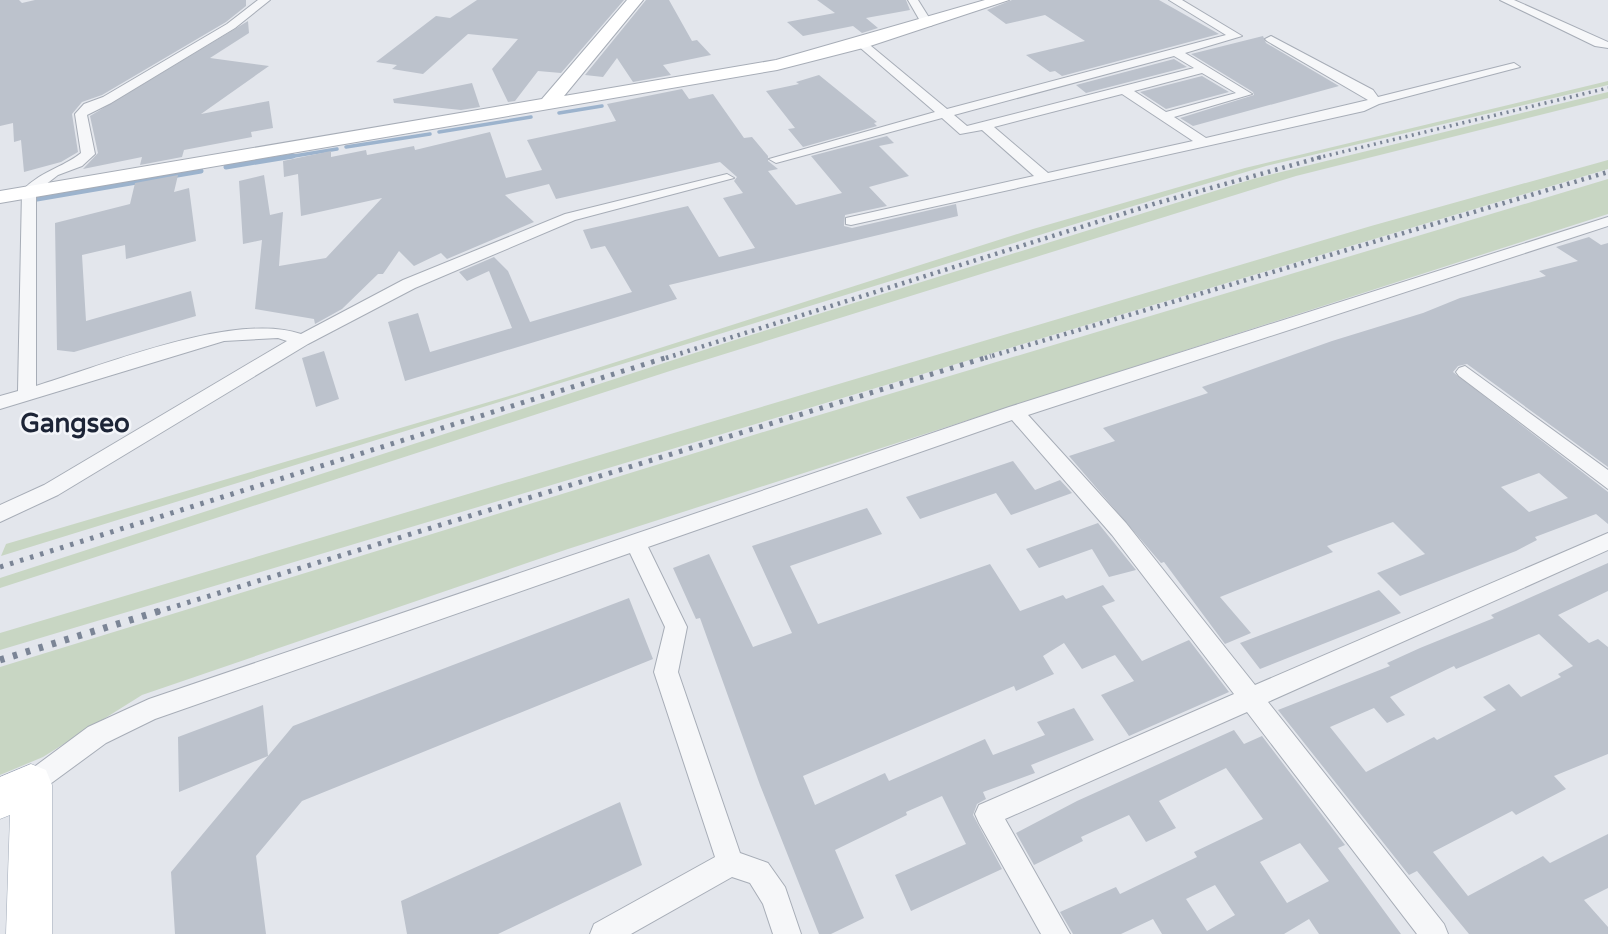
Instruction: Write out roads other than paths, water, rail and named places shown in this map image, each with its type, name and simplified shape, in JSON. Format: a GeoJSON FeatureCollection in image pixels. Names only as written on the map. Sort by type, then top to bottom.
{"type":"FeatureCollection","features":[{"type":"Feature","properties":{"kind":"main road"},"geometry":{"type":"LineString","coordinates":[[546,106],[635,0]]}},
{"type":"Feature","properties":{"kind":"main road"},"geometry":{"type":"LineString","coordinates":[[0,197],[777,65],[927,24],[1001,0]]}},
{"type":"Feature","properties":{"kind":"main road"},"geometry":{"type":"LineString","coordinates":[[15,792],[29,934]]}},
{"type":"Feature","properties":{"kind":"street"},"geometry":{"type":"LineString","coordinates":[[27,395],[29,191],[53,172],[77,163],[88,155],[81,114],[88,107],[107,100],[219,33],[265,0]]}},
{"type":"Feature","properties":{"kind":"street"},"geometry":{"type":"LineString","coordinates":[[913,0],[927,24]]}},
{"type":"Feature","properties":{"kind":"street"},"geometry":{"type":"LineString","coordinates":[[776,159],[1236,36],[1174,0]]}},
{"type":"Feature","properties":{"kind":"street"},"geometry":{"type":"LineString","coordinates":[[1505,0],[1599,44],[1608,45]]}},
{"type":"Feature","properties":{"kind":"street"},"geometry":{"type":"LineString","coordinates":[[1271,39],[1369,93],[1375,101]]}},
{"type":"Feature","properties":{"kind":"street"},"geometry":{"type":"LineString","coordinates":[[861,43],[965,131],[1204,69]]}},
{"type":"Feature","properties":{"kind":"street"},"geometry":{"type":"LineString","coordinates":[[1164,116],[1246,94],[1175,52]]}},
{"type":"Feature","properties":{"kind":"street"},"geometry":{"type":"LineString","coordinates":[[851,221],[1364,107],[1375,101],[1514,66]]}},
{"type":"Feature","properties":{"kind":"street"},"geometry":{"type":"LineString","coordinates":[[1125,90],[1203,142]]}},
{"type":"Feature","properties":{"kind":"street"},"geometry":{"type":"LineString","coordinates":[[985,126],[1045,178]]}},
{"type":"Feature","properties":{"kind":"street"},"geometry":{"type":"LineString","coordinates":[[0,514],[51,490],[302,340],[409,284],[570,217],[727,178]]}},
{"type":"Feature","properties":{"kind":"street"},"geometry":{"type":"LineString","coordinates":[[15,792],[97,735],[149,710],[1015,412],[1608,221]]}},
{"type":"Feature","properties":{"kind":"street"},"geometry":{"type":"LineString","coordinates":[[0,403],[223,335],[279,332],[302,340]]}},
{"type":"Feature","properties":{"kind":"street"},"geometry":{"type":"LineString","coordinates":[[1465,373],[1608,481]]}},
{"type":"Feature","properties":{"kind":"street"},"geometry":{"type":"LineString","coordinates":[[1015,412],[1119,529],[1434,934]]}},
{"type":"Feature","properties":{"kind":"street"},"geometry":{"type":"LineString","coordinates":[[1056,934],[988,814],[1608,541]]}},
{"type":"Feature","properties":{"kind":"street"},"geometry":{"type":"LineString","coordinates":[[635,542],[676,627],[666,672],[730,863]]}},
{"type":"Feature","properties":{"kind":"street"},"geometry":{"type":"LineString","coordinates":[[604,934],[730,863],[759,872],[775,897],[787,934]]}},
{"type":"Feature","properties":{"kind":"waterway"},"geometry":{"type":"LineString","coordinates":[[559,113],[602,106]]}},
{"type":"Feature","properties":{"kind":"waterway"},"geometry":{"type":"LineString","coordinates":[[439,132],[531,117]]}},
{"type":"Feature","properties":{"kind":"waterway"},"geometry":{"type":"LineString","coordinates":[[346,147],[430,134]]}},
{"type":"Feature","properties":{"kind":"waterway"},"geometry":{"type":"LineString","coordinates":[[282,158],[337,149]]}},
{"type":"Feature","properties":{"kind":"waterway"},"geometry":{"type":"LineString","coordinates":[[226,167],[293,156]]}},
{"type":"Feature","properties":{"kind":"waterway"},"geometry":{"type":"LineString","coordinates":[[37,199],[201,171]]}},
{"type":"Feature","properties":{"kind":"railway"},"geometry":{"type":"LineString","coordinates":[[1323,157],[1608,88]]}},
{"type":"Feature","properties":{"kind":"railway"},"geometry":{"type":"LineString","coordinates":[[666,358],[1157,203],[1323,157]]}},
{"type":"Feature","properties":{"kind":"railway"},"geometry":{"type":"LineString","coordinates":[[1317,158],[1323,157]]}},
{"type":"Feature","properties":{"kind":"railway"},"geometry":{"type":"LineString","coordinates":[[985,358],[1608,172]]}},
{"type":"Feature","properties":{"kind":"railway"},"geometry":{"type":"LineString","coordinates":[[0,567],[671,356]]}},
{"type":"Feature","properties":{"kind":"railway"},"geometry":{"type":"LineString","coordinates":[[157,612],[991,356]]}},
{"type":"Feature","properties":{"kind":"railway"},"geometry":{"type":"LineString","coordinates":[[0,660],[163,610]]}},
{"type":"Feature","properties":{"kind":"district","name":"Gangseo"},"geometry":{"type":"Point","coordinates":[75,423]}}]}
